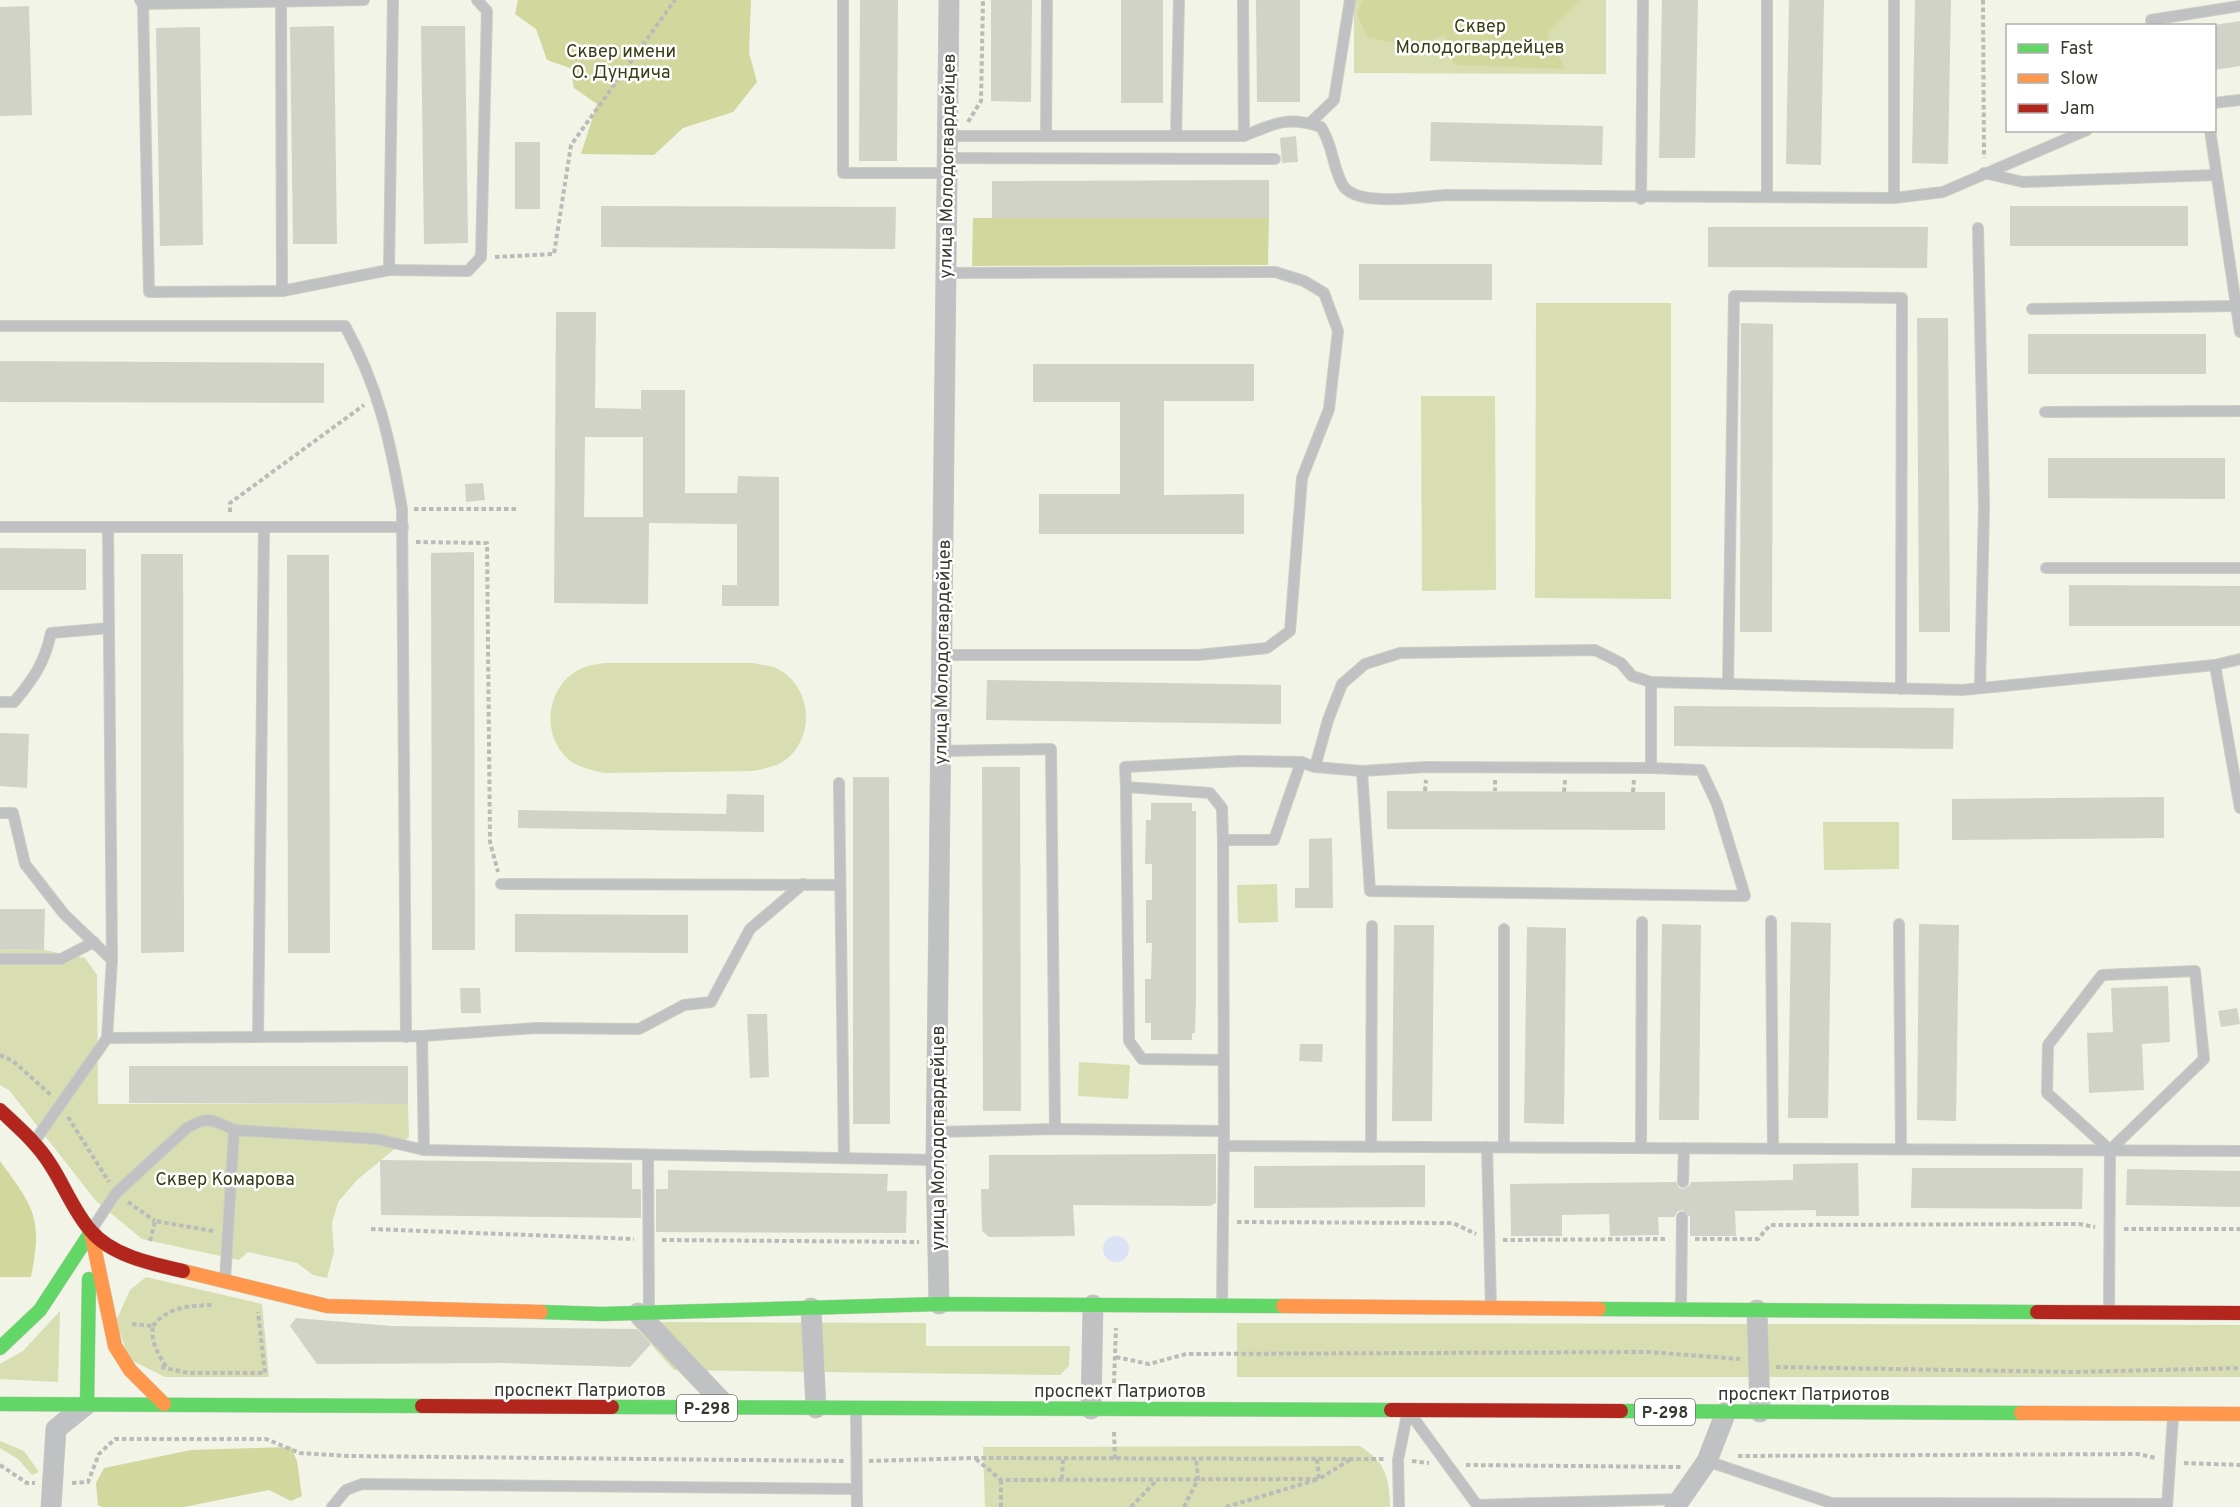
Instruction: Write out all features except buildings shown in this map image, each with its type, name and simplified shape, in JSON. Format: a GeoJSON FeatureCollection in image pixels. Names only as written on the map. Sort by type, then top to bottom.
{"type":"FeatureCollection","features":[{"type":"Feature","properties":{"kind":"main road"},"geometry":{"type":"LineString","coordinates":[[0,1110],[34,1143],[63,1182],[91,1232],[115,1346],[130,1370],[164,1404]]}},
{"type":"Feature","properties":{"kind":"main road"},"geometry":{"type":"LineString","coordinates":[[91,1232],[113,1247],[144,1262],[327,1306],[643,1313],[939,1304],[2240,1313]]}},
{"type":"Feature","properties":{"kind":"main road"},"geometry":{"type":"LineString","coordinates":[[0,1348],[18,1335],[41,1310],[91,1232]]}},
{"type":"Feature","properties":{"kind":"main road"},"geometry":{"type":"LineString","coordinates":[[87,1404],[91,1232]]}},
{"type":"Feature","properties":{"kind":"main road","name":"проспект Патриотов"},"geometry":{"type":"LineString","coordinates":[[0,1404],[2240,1414]]}},
{"type":"Feature","properties":{"kind":"street","name":"улица Молодогвардейцев"},"geometry":{"type":"LineString","coordinates":[[939,1304],[936,1132],[949,0]]}},
{"type":"Feature","properties":{"kind":"street"},"geometry":{"type":"LineString","coordinates":[[1091,1409],[1093,1305]]}},
{"type":"Feature","properties":{"kind":"street"},"geometry":{"type":"LineString","coordinates":[[811,1308],[816,1408]]}},
{"type":"Feature","properties":{"kind":"street"},"geometry":{"type":"LineString","coordinates":[[1757,1310],[1760,1412]]}},
{"type":"Feature","properties":{"kind":"street"},"geometry":{"type":"LineString","coordinates":[[643,1313],[728,1408]]}},
{"type":"Feature","properties":{"kind":"street"},"geometry":{"type":"LineString","coordinates":[[51,1507],[56,1429],[87,1404]]}},
{"type":"Feature","properties":{"kind":"street"},"geometry":{"type":"LineString","coordinates":[[1679,1503],[1707,1461],[1726,1412]]}},
{"type":"Feature","properties":{"kind":"lane"},"geometry":{"type":"LineString","coordinates":[[364,0],[141,2],[149,292],[282,291],[389,270],[468,272],[481,257],[487,10],[477,0]]}},
{"type":"Feature","properties":{"kind":"lane"},"geometry":{"type":"LineString","coordinates":[[389,270],[393,0]]}},
{"type":"Feature","properties":{"kind":"lane"},"geometry":{"type":"LineString","coordinates":[[843,0],[843,173],[947,166],[1275,159]]}},
{"type":"Feature","properties":{"kind":"lane"},"geometry":{"type":"LineString","coordinates":[[1046,136],[1047,0]]}},
{"type":"Feature","properties":{"kind":"lane"},"geometry":{"type":"LineString","coordinates":[[1176,135],[1179,0]]}},
{"type":"Feature","properties":{"kind":"lane"},"geometry":{"type":"LineString","coordinates":[[1243,0],[1244,136]]}},
{"type":"Feature","properties":{"kind":"lane"},"geometry":{"type":"LineString","coordinates":[[1310,123],[1334,100],[1350,0]]}},
{"type":"Feature","properties":{"kind":"lane"},"geometry":{"type":"LineString","coordinates":[[1641,199],[1643,0]]}},
{"type":"Feature","properties":{"kind":"lane"},"geometry":{"type":"LineString","coordinates":[[1767,0],[1767,197]]}},
{"type":"Feature","properties":{"kind":"lane"},"geometry":{"type":"LineString","coordinates":[[1894,0],[1894,198]]}},
{"type":"Feature","properties":{"kind":"lane"},"geometry":{"type":"LineString","coordinates":[[281,2],[282,291]]}},
{"type":"Feature","properties":{"kind":"lane"},"geometry":{"type":"LineString","coordinates":[[2151,20],[2240,6]]}},
{"type":"Feature","properties":{"kind":"lane"},"geometry":{"type":"LineString","coordinates":[[2216,103],[2240,100]]}},
{"type":"Feature","properties":{"kind":"lane"},"geometry":{"type":"LineString","coordinates":[[947,136],[1244,136],[1278,122],[1298,120],[1321,127],[1331,142],[1335,168],[1343,187],[1357,196],[1388,199],[1445,195],[1641,199],[1894,198],[1943,192],[2082,132]]}},
{"type":"Feature","properties":{"kind":"lane"},"geometry":{"type":"LineString","coordinates":[[2210,132],[2240,332]]}},
{"type":"Feature","properties":{"kind":"lane"},"geometry":{"type":"LineString","coordinates":[[1984,173],[2023,182],[2216,175]]}},
{"type":"Feature","properties":{"kind":"lane"},"geometry":{"type":"LineString","coordinates":[[1978,228],[1984,506],[1980,687]]}},
{"type":"Feature","properties":{"kind":"lane"},"geometry":{"type":"LineString","coordinates":[[942,655],[1197,655],[1267,648],[1290,631],[1302,478],[1329,409],[1338,331],[1324,293],[1304,281],[1275,272],[946,273]]}},
{"type":"Feature","properties":{"kind":"lane"},"geometry":{"type":"LineString","coordinates":[[1728,684],[1734,296],[1902,298],[1901,689]]}},
{"type":"Feature","properties":{"kind":"lane"},"geometry":{"type":"LineString","coordinates":[[2032,309],[2236,306]]}},
{"type":"Feature","properties":{"kind":"lane"},"geometry":{"type":"LineString","coordinates":[[0,326],[345,326],[362,356],[377,395],[389,434],[402,509],[406,1037]]}},
{"type":"Feature","properties":{"kind":"lane"},"geometry":{"type":"LineString","coordinates":[[2045,412],[2240,411]]}},
{"type":"Feature","properties":{"kind":"lane"},"geometry":{"type":"LineString","coordinates":[[0,527],[403,527]]}},
{"type":"Feature","properties":{"kind":"lane"},"geometry":{"type":"LineString","coordinates":[[34,1143],[107,1038],[112,960],[108,527]]}},
{"type":"Feature","properties":{"kind":"lane"},"geometry":{"type":"LineString","coordinates":[[258,1037],[264,527]]}},
{"type":"Feature","properties":{"kind":"lane"},"geometry":{"type":"LineString","coordinates":[[2046,568],[2240,568]]}},
{"type":"Feature","properties":{"kind":"lane"},"geometry":{"type":"LineString","coordinates":[[0,702],[14,702],[38,673],[47,652],[51,633],[109,628]]}},
{"type":"Feature","properties":{"kind":"lane"},"geometry":{"type":"LineString","coordinates":[[1315,767],[1328,720],[1342,684],[1365,664],[1400,653],[1595,650],[1621,663],[1632,676],[1652,682],[1962,690],[2215,665],[2240,659]]}},
{"type":"Feature","properties":{"kind":"lane"},"geometry":{"type":"LineString","coordinates":[[2215,665],[2240,808]]}},
{"type":"Feature","properties":{"kind":"lane"},"geometry":{"type":"LineString","coordinates":[[1651,768],[1652,682]]}},
{"type":"Feature","properties":{"kind":"lane"},"geometry":{"type":"LineString","coordinates":[[940,752],[1051,749],[1055,1129]]}},
{"type":"Feature","properties":{"kind":"lane"},"geometry":{"type":"LineString","coordinates":[[1221,1060],[1142,1059],[1129,1041],[1125,767],[1241,761],[1301,762],[1315,767],[1362,771],[1426,767],[1701,770],[1717,804],[1745,896],[1370,891],[1362,771]]}},
{"type":"Feature","properties":{"kind":"lane"},"geometry":{"type":"LineString","coordinates":[[1223,840],[1274,840],[1301,762]]}},
{"type":"Feature","properties":{"kind":"lane"},"geometry":{"type":"LineString","coordinates":[[839,783],[844,1157]]}},
{"type":"Feature","properties":{"kind":"lane"},"geometry":{"type":"LineString","coordinates":[[1126,787],[1210,793],[1222,808],[1221,1060],[1224,1131],[1222,1306]]}},
{"type":"Feature","properties":{"kind":"lane"},"geometry":{"type":"LineString","coordinates":[[0,813],[13,813],[25,864],[64,914],[112,960]]}},
{"type":"Feature","properties":{"kind":"lane"},"geometry":{"type":"LineString","coordinates":[[501,884],[840,885]]}},
{"type":"Feature","properties":{"kind":"lane"},"geometry":{"type":"LineString","coordinates":[[107,1038],[406,1037],[536,1028],[639,1029],[684,1005],[711,1002],[750,929],[803,884]]}},
{"type":"Feature","properties":{"kind":"lane"},"geometry":{"type":"LineString","coordinates":[[1771,921],[1773,1149]]}},
{"type":"Feature","properties":{"kind":"lane"},"geometry":{"type":"LineString","coordinates":[[1641,1148],[1642,922]]}},
{"type":"Feature","properties":{"kind":"lane"},"geometry":{"type":"LineString","coordinates":[[1899,924],[1901,1149]]}},
{"type":"Feature","properties":{"kind":"lane"},"geometry":{"type":"LineString","coordinates":[[1371,1146],[1372,926]]}},
{"type":"Feature","properties":{"kind":"lane"},"geometry":{"type":"LineString","coordinates":[[1504,928],[1504,1147]]}},
{"type":"Feature","properties":{"kind":"lane"},"geometry":{"type":"LineString","coordinates":[[0,959],[61,960],[94,942]]}},
{"type":"Feature","properties":{"kind":"lane"},"geometry":{"type":"LineString","coordinates":[[2109,1313],[2110,1150],[2204,1059],[2194,971],[2102,975],[2048,1045],[2047,1092],[2110,1150]]}},
{"type":"Feature","properties":{"kind":"lane"},"geometry":{"type":"LineString","coordinates":[[422,1036],[424,1150]]}},
{"type":"Feature","properties":{"kind":"lane"},"geometry":{"type":"LineString","coordinates":[[91,1232],[116,1193],[187,1128],[200,1119],[211,1119],[234,1130],[377,1139],[424,1150],[936,1160]]}},
{"type":"Feature","properties":{"kind":"lane"},"geometry":{"type":"LineString","coordinates":[[936,1132],[1055,1129],[1224,1131]]}},
{"type":"Feature","properties":{"kind":"lane"},"geometry":{"type":"LineString","coordinates":[[225,1281],[234,1130]]}},
{"type":"Feature","properties":{"kind":"lane"},"geometry":{"type":"LineString","coordinates":[[1224,1146],[2240,1151]]}},
{"type":"Feature","properties":{"kind":"lane"},"geometry":{"type":"LineString","coordinates":[[1487,1147],[1491,1308]]}},
{"type":"Feature","properties":{"kind":"lane"},"geometry":{"type":"LineString","coordinates":[[1683,1182],[1684,1148]]}},
{"type":"Feature","properties":{"kind":"lane"},"geometry":{"type":"LineString","coordinates":[[643,1313],[648,1155]]}},
{"type":"Feature","properties":{"kind":"lane"},"geometry":{"type":"LineString","coordinates":[[1681,1309],[1682,1217]]}},
{"type":"Feature","properties":{"kind":"lane"},"geometry":{"type":"LineString","coordinates":[[856,1408],[856,1507]]}},
{"type":"Feature","properties":{"kind":"lane"},"geometry":{"type":"LineString","coordinates":[[1399,1507],[1398,1460],[1408,1410]]}},
{"type":"Feature","properties":{"kind":"lane"},"geometry":{"type":"LineString","coordinates":[[1408,1410],[1479,1506],[1679,1503]]}},
{"type":"Feature","properties":{"kind":"lane"},"geometry":{"type":"LineString","coordinates":[[1707,1461],[1831,1503],[2167,1506],[2173,1414]]}},
{"type":"Feature","properties":{"kind":"lane"},"geometry":{"type":"LineString","coordinates":[[332,1507],[346,1490],[362,1484],[856,1489]]}},
{"type":"Feature","properties":{"kind":"path"},"geometry":{"type":"LineString","coordinates":[[481,257],[554,254],[571,145],[675,0]]}},
{"type":"Feature","properties":{"kind":"path"},"geometry":{"type":"LineString","coordinates":[[981,101],[983,0]]}},
{"type":"Feature","properties":{"kind":"path"},"geometry":{"type":"LineString","coordinates":[[1983,0],[1984,173]]}},
{"type":"Feature","properties":{"kind":"path"},"geometry":{"type":"LineString","coordinates":[[231,527],[230,503],[377,395]]}},
{"type":"Feature","properties":{"kind":"path"},"geometry":{"type":"LineString","coordinates":[[402,509],[516,509]]}},
{"type":"Feature","properties":{"kind":"path"},"geometry":{"type":"LineString","coordinates":[[403,541],[487,543],[490,842],[501,884]]}},
{"type":"Feature","properties":{"kind":"path"},"geometry":{"type":"LineString","coordinates":[[0,1055],[13,1061],[60,1105],[116,1193],[156,1221],[228,1234]]}},
{"type":"Feature","properties":{"kind":"path"},"geometry":{"type":"LineString","coordinates":[[144,1262],[156,1221]]}},
{"type":"Feature","properties":{"kind":"path"},"geometry":{"type":"LineString","coordinates":[[1223,1222],[1453,1223],[1489,1240],[1758,1239],[1770,1225],[2079,1224],[2109,1229],[2240,1229]]}},
{"type":"Feature","properties":{"kind":"path"},"geometry":{"type":"LineString","coordinates":[[167,1368],[151,1335],[153,1326],[159,1318],[179,1308],[216,1305]]}},
{"type":"Feature","properties":{"kind":"path"},"geometry":{"type":"LineString","coordinates":[[157,1365],[188,1373],[265,1373],[257,1309]]}},
{"type":"Feature","properties":{"kind":"path"},"geometry":{"type":"LineString","coordinates":[[130,1323],[153,1326]]}},
{"type":"Feature","properties":{"kind":"path"},"geometry":{"type":"LineString","coordinates":[[1116,1357],[1149,1364],[1186,1354],[1648,1352],[1736,1357],[1759,1367],[2075,1372],[2240,1368]]}},
{"type":"Feature","properties":{"kind":"path"},"geometry":{"type":"LineString","coordinates":[[141,1439],[143,1404]]}},
{"type":"Feature","properties":{"kind":"path"},"geometry":{"type":"LineString","coordinates":[[0,1466],[27,1483],[54,1485],[88,1482],[99,1454],[115,1439],[266,1439],[300,1452],[348,1456],[856,1461],[975,1458],[1352,1459],[1398,1460],[1447,1465],[1680,1467],[1744,1455],[2138,1454],[2170,1462],[2240,1465]]}},
{"type":"Feature","properties":{"kind":"path"},"geometry":{"type":"LineString","coordinates":[[975,1458],[1001,1480],[1319,1479]]}},
{"type":"Feature","properties":{"kind":"path"},"geometry":{"type":"LineString","coordinates":[[1184,1507],[1198,1479],[1196,1458]]}},
{"type":"Feature","properties":{"kind":"path"},"geometry":{"type":"LineString","coordinates":[[1062,1479],[1063,1459]]}},
{"type":"Feature","properties":{"kind":"path"},"geometry":{"type":"LineString","coordinates":[[1317,1459],[1319,1479]]}},
{"type":"Feature","properties":{"kind":"path"},"geometry":{"type":"LineString","coordinates":[[1226,1507],[1319,1479],[1352,1459]]}},
{"type":"Feature","properties":{"kind":"path"},"geometry":{"type":"LineString","coordinates":[[1131,1507],[1157,1479]]}},
{"type":"Feature","properties":{"kind":"path"},"geometry":{"type":"LineString","coordinates":[[1001,1480],[1001,1507]]}},
{"type":"Feature","properties":{"kind":"green space","name":"Сквер имени О. Дундича"},"geometry":{"type":"Polygon","coordinates":[[[518,0],[751,0],[749,53],[757,82],[733,112],[683,128],[654,155],[581,154],[597,104],[574,88],[570,68],[547,60],[536,29],[515,14],[518,0]]]}},
{"type":"Feature","properties":{"kind":"green space","name":"Сквер Молодогвардейцев"},"geometry":{"type":"Polygon","coordinates":[[[1354,0],[1606,0],[1606,74],[1354,73],[1354,0]]]}},
{"type":"Feature","properties":{"kind":"green space"},"geometry":{"type":"Polygon","coordinates":[[[1362,0],[1581,0],[1547,34],[1565,69],[1454,65],[1444,35],[1411,47],[1367,37],[1357,15],[1362,0]]]}},
{"type":"Feature","properties":{"kind":"green space"},"geometry":{"type":"Polygon","coordinates":[[[973,218],[1269,218],[1268,265],[972,266],[973,218]]]}},
{"type":"Feature","properties":{"kind":"green space"},"geometry":{"type":"Polygon","coordinates":[[[1536,303],[1671,303],[1671,599],[1535,598],[1536,303]]]}},
{"type":"Feature","properties":{"kind":"green space"},"geometry":{"type":"Polygon","coordinates":[[[1421,396],[1495,396],[1496,590],[1422,591],[1421,396]]]}},
{"type":"Feature","properties":{"kind":"green space"},"geometry":{"type":"Polygon","coordinates":[[[603,663],[753,663],[774,667],[787,675],[802,696],[806,720],[804,733],[799,744],[783,762],[753,771],[603,773],[582,767],[569,760],[557,745],[552,734],[552,708],[555,696],[569,676],[583,668],[603,663]]]}},
{"type":"Feature","properties":{"kind":"green space"},"geometry":{"type":"Polygon","coordinates":[[[1823,822],[1899,822],[1899,869],[1824,870],[1823,822]]]}},
{"type":"Feature","properties":{"kind":"green space"},"geometry":{"type":"Polygon","coordinates":[[[1277,884],[1278,922],[1238,923],[1237,885],[1277,884]]]}},
{"type":"Feature","properties":{"kind":"green space","name":"Сквер Комарова"},"geometry":{"type":"Polygon","coordinates":[[[0,949],[44,950],[85,958],[97,975],[98,1104],[408,1104],[409,1137],[357,1180],[338,1202],[332,1223],[334,1252],[327,1278],[313,1275],[297,1263],[248,1252],[239,1260],[142,1239],[96,1201],[9,1090],[0,1085],[0,949]]]}},
{"type":"Feature","properties":{"kind":"green space"},"geometry":{"type":"Polygon","coordinates":[[[1079,1062],[1130,1065],[1128,1099],[1078,1096],[1079,1062]]]}},
{"type":"Feature","properties":{"kind":"green space"},"geometry":{"type":"Polygon","coordinates":[[[0,1161],[21,1191],[33,1214],[36,1240],[31,1277],[0,1277],[0,1161]]]}},
{"type":"Feature","properties":{"kind":"green space"},"geometry":{"type":"Polygon","coordinates":[[[146,1277],[262,1304],[269,1377],[165,1377],[129,1359],[116,1321],[130,1290],[146,1277]]]}},
{"type":"Feature","properties":{"kind":"green space"},"geometry":{"type":"Polygon","coordinates":[[[60,1311],[58,1382],[0,1379],[0,1364],[23,1351],[60,1311]]]}},
{"type":"Feature","properties":{"kind":"green space"},"geometry":{"type":"Polygon","coordinates":[[[631,1322],[926,1323],[926,1346],[1070,1346],[1069,1366],[1060,1375],[674,1370],[631,1322]]]}},
{"type":"Feature","properties":{"kind":"green space"},"geometry":{"type":"Polygon","coordinates":[[[1237,1323],[2240,1325],[2240,1377],[1237,1377],[1237,1323]]]}},
{"type":"Feature","properties":{"kind":"green space"},"geometry":{"type":"Polygon","coordinates":[[[0,1441],[24,1451],[39,1472],[32,1475],[18,1459],[0,1448],[0,1441]]]}},
{"type":"Feature","properties":{"kind":"green space"},"geometry":{"type":"Polygon","coordinates":[[[1360,1446],[1376,1458],[1381,1465],[1389,1487],[1390,1507],[985,1507],[983,1447],[1360,1446]]]}},
{"type":"Feature","properties":{"kind":"green space"},"geometry":{"type":"Polygon","coordinates":[[[291,1447],[297,1461],[302,1496],[291,1501],[269,1490],[184,1507],[102,1507],[98,1505],[96,1483],[104,1468],[191,1450],[291,1447]]]}},
{"type":"Feature","properties":{"kind":"water"},"geometry":{"type":"Polygon","coordinates":[[[1116,1236],[1125,1240],[1129,1249],[1125,1258],[1116,1262],[1107,1258],[1103,1249],[1107,1240],[1116,1236]]]}},
{"type":"Feature","properties":{"kind":"traffic: fast"},"geometry":{"type":"LineString","coordinates":[[0,1348],[40,1310],[91,1232]]}},
{"type":"Feature","properties":{"kind":"traffic: fast"},"geometry":{"type":"LineString","coordinates":[[87,1404],[89,1279]]}},
{"type":"Feature","properties":{"kind":"traffic: fast"},"geometry":{"type":"LineString","coordinates":[[541,1312],[602,1314],[939,1304],[1283,1306]]}},
{"type":"Feature","properties":{"kind":"traffic: fast"},"geometry":{"type":"LineString","coordinates":[[1599,1309],[2037,1312]]}},
{"type":"Feature","properties":{"kind":"traffic: fast"},"geometry":{"type":"LineString","coordinates":[[0,1404],[422,1406]]}},
{"type":"Feature","properties":{"kind":"traffic: fast"},"geometry":{"type":"LineString","coordinates":[[612,1407],[1391,1410]]}},
{"type":"Feature","properties":{"kind":"traffic: fast"},"geometry":{"type":"LineString","coordinates":[[1621,1411],[2021,1413]]}},
{"type":"Feature","properties":{"kind":"traffic: slow"},"geometry":{"type":"LineString","coordinates":[[91,1232],[115,1346],[130,1370],[164,1404]]}},
{"type":"Feature","properties":{"kind":"traffic: slow"},"geometry":{"type":"LineString","coordinates":[[183,1271],[327,1306],[541,1312]]}},
{"type":"Feature","properties":{"kind":"traffic: slow"},"geometry":{"type":"LineString","coordinates":[[1283,1306],[1599,1309]]}},
{"type":"Feature","properties":{"kind":"traffic: slow"},"geometry":{"type":"LineString","coordinates":[[2021,1413],[2240,1414]]}},
{"type":"Feature","properties":{"kind":"traffic: jam"},"geometry":{"type":"LineString","coordinates":[[0,1110],[45,1156],[79,1215],[100,1240],[134,1258],[183,1271]]}},
{"type":"Feature","properties":{"kind":"traffic: jam"},"geometry":{"type":"LineString","coordinates":[[2037,1312],[2240,1313]]}},
{"type":"Feature","properties":{"kind":"traffic: jam"},"geometry":{"type":"LineString","coordinates":[[422,1406],[612,1407]]}},
{"type":"Feature","properties":{"kind":"traffic: jam"},"geometry":{"type":"LineString","coordinates":[[1391,1410],[1621,1411]]}}]}
